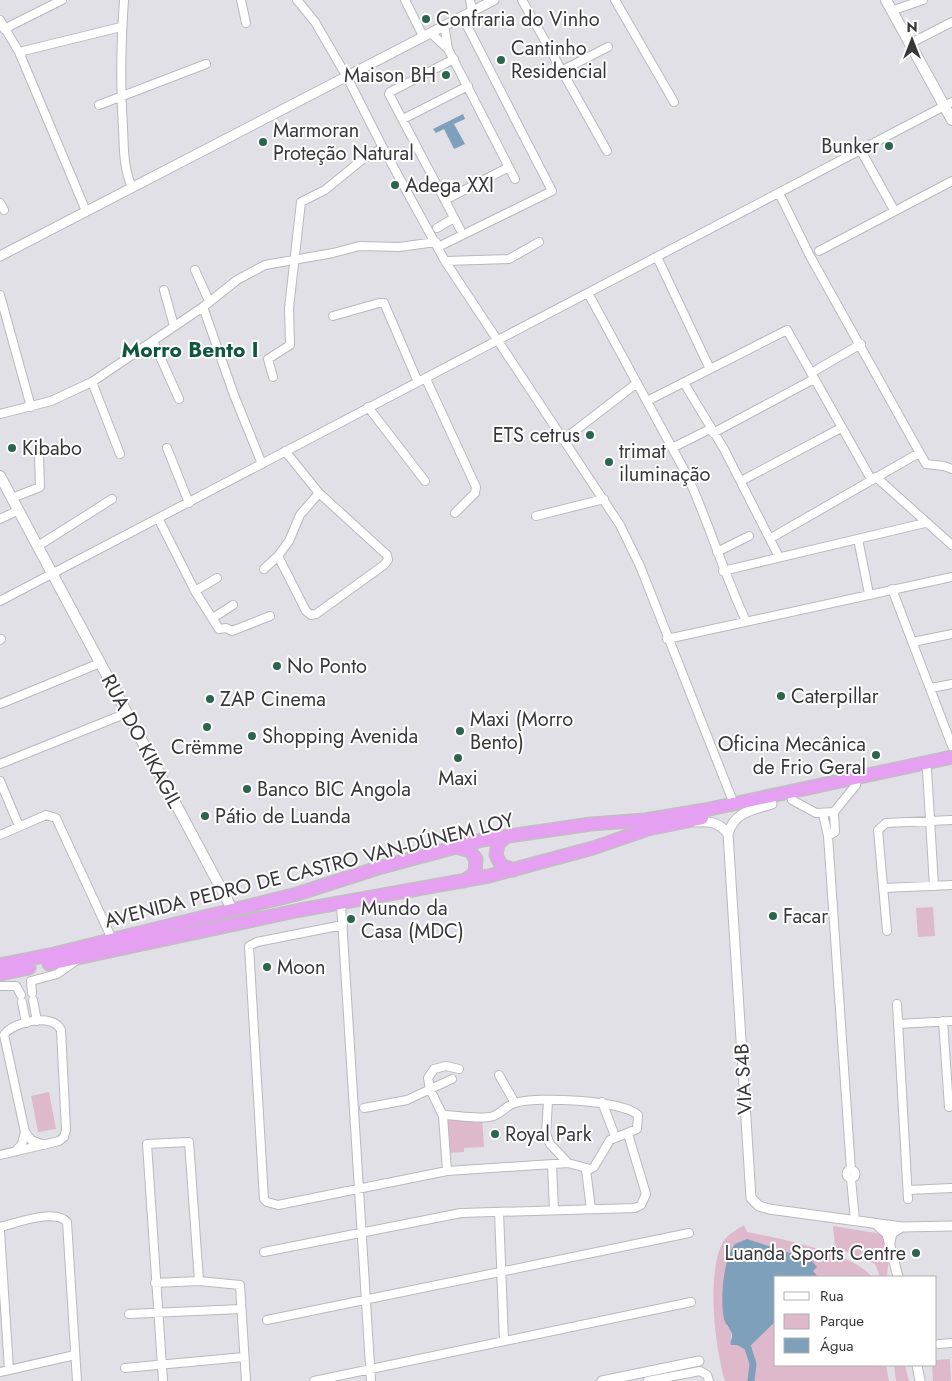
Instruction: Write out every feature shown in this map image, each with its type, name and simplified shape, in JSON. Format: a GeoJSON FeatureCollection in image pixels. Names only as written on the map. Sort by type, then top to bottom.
{"type":"FeatureCollection","features":[{"type":"Feature","properties":{"kind":"highway","name":"AVENIDA PEDRO DE CASTRO VAN-DÚNEM LOY"},"geometry":{"type":"LineString","coordinates":[[0,965],[297,894],[378,868],[456,847],[510,836],[591,824],[646,820],[734,804],[952,757]]}},
{"type":"Feature","properties":{"kind":"highway","name":"AVENIDA PEDRO DE CASTRO VAN-DÚNEM LOY"},"geometry":{"type":"LineString","coordinates":[[0,974],[341,903],[464,881],[517,869],[610,843],[648,829],[792,800],[952,764]]}},
{"type":"Feature","properties":{"kind":"highway"},"geometry":{"type":"LineString","coordinates":[[510,836],[499,841],[496,855],[504,867],[517,869]]}},
{"type":"Feature","properties":{"kind":"highway"},"geometry":{"type":"LineString","coordinates":[[456,847],[470,850],[476,860],[475,873],[464,881]]}},
{"type":"Feature","properties":{"kind":"main road"},"geometry":{"type":"LineString","coordinates":[[886,0],[909,44],[948,104],[952,120]]}},
{"type":"Feature","properties":{"kind":"main road","name":"RUA DO KIKAGIL"},"geometry":{"type":"LineString","coordinates":[[0,476],[232,909]]}},
{"type":"Feature","properties":{"kind":"street"},"geometry":{"type":"LineString","coordinates":[[4,29],[62,0]]}},
{"type":"Feature","properties":{"kind":"street"},"geometry":{"type":"LineString","coordinates":[[124,0],[121,27],[121,97],[124,166],[132,187]]}},
{"type":"Feature","properties":{"kind":"street"},"geometry":{"type":"LineString","coordinates":[[241,0],[246,23]]}},
{"type":"Feature","properties":{"kind":"street"},"geometry":{"type":"LineString","coordinates":[[297,0],[315,22],[347,77],[383,148],[445,260],[497,342],[604,499],[631,545],[734,804]]}},
{"type":"Feature","properties":{"kind":"street"},"geometry":{"type":"LineString","coordinates":[[405,0],[427,34],[438,37],[446,45],[515,179]]}},
{"type":"Feature","properties":{"kind":"street"},"geometry":{"type":"LineString","coordinates":[[470,0],[472,12]]}},
{"type":"Feature","properties":{"kind":"street"},"geometry":{"type":"LineString","coordinates":[[0,256],[494,0]]}},
{"type":"Feature","properties":{"kind":"street"},"geometry":{"type":"LineString","coordinates":[[522,0],[607,151]]}},
{"type":"Feature","properties":{"kind":"street"},"geometry":{"type":"LineString","coordinates":[[615,0],[674,102]]}},
{"type":"Feature","properties":{"kind":"street"},"geometry":{"type":"LineString","coordinates":[[891,11],[922,0]]}},
{"type":"Feature","properties":{"kind":"street"},"geometry":{"type":"LineString","coordinates":[[0,414],[74,392],[92,382],[206,304],[237,280],[260,268],[276,262],[332,253],[359,246],[399,247],[437,244],[552,191],[462,16]]}},
{"type":"Feature","properties":{"kind":"street"},"geometry":{"type":"LineString","coordinates":[[0,20],[19,52],[86,211]]}},
{"type":"Feature","properties":{"kind":"street"},"geometry":{"type":"LineString","coordinates":[[909,44],[952,22]]}},
{"type":"Feature","properties":{"kind":"street"},"geometry":{"type":"LineString","coordinates":[[444,25],[446,45]]}},
{"type":"Feature","properties":{"kind":"street"},"geometry":{"type":"LineString","coordinates":[[19,52],[121,27]]}},
{"type":"Feature","properties":{"kind":"street"},"geometry":{"type":"LineString","coordinates":[[563,70],[608,47]]}},
{"type":"Feature","properties":{"kind":"street"},"geometry":{"type":"LineString","coordinates":[[454,59],[389,93],[460,229]]}},
{"type":"Feature","properties":{"kind":"street"},"geometry":{"type":"LineString","coordinates":[[99,105],[206,64]]}},
{"type":"Feature","properties":{"kind":"street"},"geometry":{"type":"LineString","coordinates":[[403,119],[468,86]]}},
{"type":"Feature","properties":{"kind":"street"},"geometry":{"type":"LineString","coordinates":[[0,601],[948,104]]}},
{"type":"Feature","properties":{"kind":"street"},"geometry":{"type":"LineString","coordinates":[[273,377],[268,359],[290,345],[289,308],[301,202],[325,190],[363,159],[383,148]]}},
{"type":"Feature","properties":{"kind":"street"},"geometry":{"type":"LineString","coordinates":[[860,150],[894,210]]}},
{"type":"Feature","properties":{"kind":"street"},"geometry":{"type":"LineString","coordinates":[[445,200],[509,167]]}},
{"type":"Feature","properties":{"kind":"street"},"geometry":{"type":"LineString","coordinates":[[819,251],[952,181]]}},
{"type":"Feature","properties":{"kind":"street"},"geometry":{"type":"LineString","coordinates":[[779,193],[810,256],[861,344],[919,453],[926,464],[952,469]]}},
{"type":"Feature","properties":{"kind":"street"},"geometry":{"type":"LineString","coordinates":[[436,228],[454,218]]}},
{"type":"Feature","properties":{"kind":"street"},"geometry":{"type":"LineString","coordinates":[[445,260],[510,259],[539,242]]}},
{"type":"Feature","properties":{"kind":"street"},"geometry":{"type":"LineString","coordinates":[[657,257],[710,369]]}},
{"type":"Feature","properties":{"kind":"street"},"geometry":{"type":"LineString","coordinates":[[195,270],[234,395],[262,464]]}},
{"type":"Feature","properties":{"kind":"street"},"geometry":{"type":"LineString","coordinates":[[164,290],[174,326]]}},
{"type":"Feature","properties":{"kind":"street"},"geometry":{"type":"LineString","coordinates":[[588,292],[672,448],[701,507],[723,571],[746,621]]}},
{"type":"Feature","properties":{"kind":"street"},"geometry":{"type":"LineString","coordinates":[[0,295],[31,406]]}},
{"type":"Feature","properties":{"kind":"street"},"geometry":{"type":"LineString","coordinates":[[333,316],[384,303],[476,487],[475,494],[455,512]]}},
{"type":"Feature","properties":{"kind":"street"},"geometry":{"type":"LineString","coordinates":[[647,401],[786,329],[841,428],[874,478],[952,545]]}},
{"type":"Feature","properties":{"kind":"street"},"geometry":{"type":"LineString","coordinates":[[153,341],[178,399]]}},
{"type":"Feature","properties":{"kind":"street"},"geometry":{"type":"LineString","coordinates":[[672,448],[712,431],[812,376],[861,344]]}},
{"type":"Feature","properties":{"kind":"street"},"geometry":{"type":"LineString","coordinates":[[92,382],[120,454]]}},
{"type":"Feature","properties":{"kind":"street"},"geometry":{"type":"LineString","coordinates":[[563,440],[637,383]]}},
{"type":"Feature","properties":{"kind":"street"},"geometry":{"type":"LineString","coordinates":[[684,383],[742,481],[779,557]]}},
{"type":"Feature","properties":{"kind":"street"},"geometry":{"type":"LineString","coordinates":[[368,407],[425,481]]}},
{"type":"Feature","properties":{"kind":"street"},"geometry":{"type":"LineString","coordinates":[[742,481],[841,428]]}},
{"type":"Feature","properties":{"kind":"street"},"geometry":{"type":"LineString","coordinates":[[167,448],[189,503]]}},
{"type":"Feature","properties":{"kind":"street"},"geometry":{"type":"LineString","coordinates":[[278,556],[306,611],[311,615],[316,614],[387,563],[387,555],[319,493],[285,451]]}},
{"type":"Feature","properties":{"kind":"street"},"geometry":{"type":"LineString","coordinates":[[771,538],[919,453]]}},
{"type":"Feature","properties":{"kind":"street"},"geometry":{"type":"LineString","coordinates":[[12,498],[40,487],[39,454]]}},
{"type":"Feature","properties":{"kind":"street"},"geometry":{"type":"LineString","coordinates":[[264,569],[278,556],[289,540],[300,515],[319,493]]}},
{"type":"Feature","properties":{"kind":"street"},"geometry":{"type":"LineString","coordinates":[[38,546],[112,499]]}},
{"type":"Feature","properties":{"kind":"street"},"geometry":{"type":"LineString","coordinates":[[536,516],[604,499]]}},
{"type":"Feature","properties":{"kind":"street"},"geometry":{"type":"LineString","coordinates":[[0,519],[18,510]]}},
{"type":"Feature","properties":{"kind":"street"},"geometry":{"type":"LineString","coordinates":[[158,518],[195,591],[218,629],[226,628],[232,631],[270,616]]}},
{"type":"Feature","properties":{"kind":"street"},"geometry":{"type":"LineString","coordinates":[[723,571],[925,523]]}},
{"type":"Feature","properties":{"kind":"street"},"geometry":{"type":"LineString","coordinates":[[717,552],[750,536]]}},
{"type":"Feature","properties":{"kind":"street"},"geometry":{"type":"LineString","coordinates":[[858,539],[869,594]]}},
{"type":"Feature","properties":{"kind":"street"},"geometry":{"type":"LineString","coordinates":[[667,639],[952,577]]}},
{"type":"Feature","properties":{"kind":"street"},"geometry":{"type":"LineString","coordinates":[[195,591],[217,578]]}},
{"type":"Feature","properties":{"kind":"street"},"geometry":{"type":"LineString","coordinates":[[892,589],[952,746]]}},
{"type":"Feature","properties":{"kind":"street"},"geometry":{"type":"LineString","coordinates":[[213,618],[233,605]]}},
{"type":"Feature","properties":{"kind":"street"},"geometry":{"type":"LineString","coordinates":[[913,642],[952,634]]}},
{"type":"Feature","properties":{"kind":"street"},"geometry":{"type":"LineString","coordinates":[[0,704],[100,662]]}},
{"type":"Feature","properties":{"kind":"street"},"geometry":{"type":"LineString","coordinates":[[931,688],[952,684]]}},
{"type":"Feature","properties":{"kind":"street"},"geometry":{"type":"LineString","coordinates":[[0,764],[127,713]]}},
{"type":"Feature","properties":{"kind":"street"},"geometry":{"type":"LineString","coordinates":[[927,770],[934,886]]}},
{"type":"Feature","properties":{"kind":"street"},"geometry":{"type":"LineString","coordinates":[[0,781],[19,826]]}},
{"type":"Feature","properties":{"kind":"street"},"geometry":{"type":"LineString","coordinates":[[792,800],[816,813],[834,812],[856,785]]}},
{"type":"Feature","properties":{"kind":"street"},"geometry":{"type":"LineString","coordinates":[[728,834],[732,823],[740,814],[772,804]]}},
{"type":"Feature","properties":{"kind":"street"},"geometry":{"type":"LineString","coordinates":[[828,836],[835,832],[834,812]]}},
{"type":"Feature","properties":{"kind":"street"},"geometry":{"type":"LineString","coordinates":[[823,814],[828,836],[851,1170],[856,1174],[852,1179],[855,1220]]}},
{"type":"Feature","properties":{"kind":"street"},"geometry":{"type":"LineString","coordinates":[[0,835],[46,815],[56,818],[112,939]]}},
{"type":"Feature","properties":{"kind":"street"},"geometry":{"type":"LineString","coordinates":[[887,931],[878,830],[886,823],[952,820]]}},
{"type":"Feature","properties":{"kind":"street"},"geometry":{"type":"LineString","coordinates":[[682,823],[714,822],[720,824],[728,834]]}},
{"type":"Feature","properties":{"kind":"street","name":"VIA S4B"},"geometry":{"type":"LineString","coordinates":[[728,834],[751,1198],[759,1206],[769,1210],[855,1220],[902,1228],[952,1226]]}},
{"type":"Feature","properties":{"kind":"street"},"geometry":{"type":"LineString","coordinates":[[884,888],[952,885]]}},
{"type":"Feature","properties":{"kind":"street"},"geometry":{"type":"LineString","coordinates":[[341,903],[360,1232],[371,1381]]}},
{"type":"Feature","properties":{"kind":"street"},"geometry":{"type":"LineString","coordinates":[[343,925],[257,942],[248,946],[264,1199],[278,1205],[447,1171],[568,1163],[586,1170],[594,1167],[610,1140],[615,1136],[628,1134],[639,1126],[638,1115],[626,1107],[602,1102],[548,1101],[515,1103],[496,1116],[443,1116]]}},
{"type":"Feature","properties":{"kind":"street"},"geometry":{"type":"LineString","coordinates":[[37,1021],[32,996],[32,981],[57,974],[84,956]]}},
{"type":"Feature","properties":{"kind":"street"},"geometry":{"type":"LineString","coordinates":[[0,986],[16,986],[26,1023]]}},
{"type":"Feature","properties":{"kind":"street"},"geometry":{"type":"LineString","coordinates":[[897,1004],[908,1199]]}},
{"type":"Feature","properties":{"kind":"street"},"geometry":{"type":"LineString","coordinates":[[0,1156],[44,1145],[59,1141],[64,1137],[66,1130],[61,1030],[53,1021],[37,1021],[9,1028],[3,1040],[25,1132],[31,1140],[44,1145]]}},
{"type":"Feature","properties":{"kind":"street"},"geometry":{"type":"LineString","coordinates":[[943,1021],[949,1107]]}},
{"type":"Feature","properties":{"kind":"street"},"geometry":{"type":"LineString","coordinates":[[898,1024],[952,1021]]}},
{"type":"Feature","properties":{"kind":"street"},"geometry":{"type":"LineString","coordinates":[[447,1171],[443,1116],[430,1090],[428,1078],[434,1069],[446,1066],[459,1069]]}},
{"type":"Feature","properties":{"kind":"street"},"geometry":{"type":"LineString","coordinates":[[499,1075],[515,1103]]}},
{"type":"Feature","properties":{"kind":"street"},"geometry":{"type":"LineString","coordinates":[[364,1108],[407,1100],[452,1079]]}},
{"type":"Feature","properties":{"kind":"street"},"geometry":{"type":"LineString","coordinates":[[548,1101],[546,1134],[550,1144],[568,1163]]}},
{"type":"Feature","properties":{"kind":"street"},"geometry":{"type":"LineString","coordinates":[[602,1102],[615,1136]]}},
{"type":"Feature","properties":{"kind":"street"},"geometry":{"type":"LineString","coordinates":[[15,1152],[22,1144],[25,1132]]}},
{"type":"Feature","properties":{"kind":"street"},"geometry":{"type":"LineString","coordinates":[[264,1252],[461,1213],[635,1208],[644,1201],[646,1194],[628,1134]]}},
{"type":"Feature","properties":{"kind":"street"},"geometry":{"type":"LineString","coordinates":[[163,1381],[146,1144],[189,1142],[199,1281]]}},
{"type":"Feature","properties":{"kind":"street"},"geometry":{"type":"LineString","coordinates":[[552,1164],[554,1210]]}},
{"type":"Feature","properties":{"kind":"street"},"geometry":{"type":"LineString","coordinates":[[586,1170],[591,1209]]}},
{"type":"Feature","properties":{"kind":"street"},"geometry":{"type":"LineString","coordinates":[[908,1190],[952,1188]]}},
{"type":"Feature","properties":{"kind":"street"},"geometry":{"type":"LineString","coordinates":[[499,1212],[504,1341]]}},
{"type":"Feature","properties":{"kind":"street"},"geometry":{"type":"LineString","coordinates":[[0,1227],[50,1215],[58,1215],[67,1222],[77,1381]]}},
{"type":"Feature","properties":{"kind":"street"},"geometry":{"type":"LineString","coordinates":[[872,1223],[884,1230],[890,1242],[898,1276]]}},
{"type":"Feature","properties":{"kind":"street"},"geometry":{"type":"LineString","coordinates":[[890,1242],[892,1233],[902,1228]]}},
{"type":"Feature","properties":{"kind":"street"},"geometry":{"type":"LineString","coordinates":[[0,1231],[9,1370]]}},
{"type":"Feature","properties":{"kind":"street"},"geometry":{"type":"LineString","coordinates":[[267,1320],[501,1270],[689,1233]]}},
{"type":"Feature","properties":{"kind":"street"},"geometry":{"type":"LineString","coordinates":[[155,1283],[199,1281],[240,1285],[246,1381]]}},
{"type":"Feature","properties":{"kind":"street"},"geometry":{"type":"LineString","coordinates":[[314,1381],[691,1302]]}},
{"type":"Feature","properties":{"kind":"street"},"geometry":{"type":"LineString","coordinates":[[129,1314],[241,1309]]}},
{"type":"Feature","properties":{"kind":"street"},"geometry":{"type":"LineString","coordinates":[[939,1344],[952,1343]]}},
{"type":"Feature","properties":{"kind":"street"},"geometry":{"type":"LineString","coordinates":[[0,1372],[75,1355]]}},
{"type":"Feature","properties":{"kind":"street"},"geometry":{"type":"LineString","coordinates":[[125,1368],[162,1367],[244,1358]]}},
{"type":"Feature","properties":{"kind":"street"},"geometry":{"type":"LineString","coordinates":[[602,1381],[699,1361]]}},
{"type":"Feature","properties":{"kind":"street"},"geometry":{"type":"LineString","coordinates":[[917,1366],[920,1381]]}},
{"type":"Feature","properties":{"kind":"street"},"geometry":{"type":"LineString","coordinates":[[648,1381],[700,1371],[707,1375],[709,1381]]}},
{"type":"Feature","properties":{"kind":"green space"},"geometry":{"type":"Polygon","coordinates":[[[933,907],[935,936],[918,937],[916,908],[933,907]]]}},
{"type":"Feature","properties":{"kind":"green space"},"geometry":{"type":"Polygon","coordinates":[[[49,1092],[56,1129],[38,1132],[31,1096],[49,1092]]]}},
{"type":"Feature","properties":{"kind":"green space"},"geometry":{"type":"Polygon","coordinates":[[[482,1117],[484,1147],[464,1148],[464,1152],[447,1153],[445,1119],[482,1117]]]}},
{"type":"Feature","properties":{"kind":"green space"},"geometry":{"type":"Polygon","coordinates":[[[744,1225],[747,1232],[832,1254],[863,1268],[871,1276],[817,1276],[793,1254],[735,1244],[727,1259],[727,1326],[731,1330],[731,1345],[737,1345],[746,1349],[774,1323],[774,1366],[886,1366],[889,1381],[725,1381],[715,1331],[714,1291],[718,1256],[723,1242],[729,1235],[744,1225]]]}},
{"type":"Feature","properties":{"kind":"green space"},"geometry":{"type":"Polygon","coordinates":[[[833,1226],[882,1234],[889,1255],[887,1276],[880,1276],[875,1264],[835,1247],[833,1226]]]}},
{"type":"Feature","properties":{"kind":"green space"},"geometry":{"type":"Polygon","coordinates":[[[950,1359],[951,1381],[933,1381],[932,1366],[937,1366],[937,1360],[950,1359]]]}},
{"type":"Feature","properties":{"kind":"green space"},"geometry":{"type":"Polygon","coordinates":[[[894,1366],[905,1366],[909,1381],[896,1381],[894,1366]]]}},
{"type":"Feature","properties":{"kind":"water"},"geometry":{"type":"Polygon","coordinates":[[[463,114],[465,119],[454,124],[465,144],[454,149],[444,129],[436,133],[433,129],[463,114]]]}},
{"type":"Feature","properties":{"kind":"water"},"geometry":{"type":"Polygon","coordinates":[[[747,1239],[793,1254],[806,1264],[811,1260],[817,1267],[813,1271],[817,1276],[774,1276],[774,1323],[746,1350],[737,1345],[731,1345],[732,1334],[724,1319],[723,1311],[725,1269],[735,1244],[747,1239]]]}},
{"type":"Feature","properties":{"kind":"waterway"},"geometry":{"type":"LineString","coordinates":[[748,1348],[753,1364],[751,1381]]}},
{"type":"Feature","properties":{"kind":"place","name":"Confraria do Vinho"},"geometry":{"type":"Point","coordinates":[426,19]}},
{"type":"Feature","properties":{"kind":"place","name":"Cantinho Residencial"},"geometry":{"type":"Point","coordinates":[501,60]}},
{"type":"Feature","properties":{"kind":"place","name":"Maison BH"},"geometry":{"type":"Point","coordinates":[446,75]}},
{"type":"Feature","properties":{"kind":"place","name":"Marmoran Proteção Natural"},"geometry":{"type":"Point","coordinates":[263,142]}},
{"type":"Feature","properties":{"kind":"place","name":"Bunker"},"geometry":{"type":"Point","coordinates":[889,146]}},
{"type":"Feature","properties":{"kind":"place","name":"Adega XXI"},"geometry":{"type":"Point","coordinates":[395,185]}},
{"type":"Feature","properties":{"kind":"place","name":"ETS cetrus"},"geometry":{"type":"Point","coordinates":[590,435]}},
{"type":"Feature","properties":{"kind":"place","name":"Kibabo"},"geometry":{"type":"Point","coordinates":[12,448]}},
{"type":"Feature","properties":{"kind":"place","name":"trimat iluminação"},"geometry":{"type":"Point","coordinates":[609,462]}},
{"type":"Feature","properties":{"kind":"place","name":"No Ponto"},"geometry":{"type":"Point","coordinates":[277,666]}},
{"type":"Feature","properties":{"kind":"place","name":"Caterpillar"},"geometry":{"type":"Point","coordinates":[781,696]}},
{"type":"Feature","properties":{"kind":"place","name":"ZAP Cinema"},"geometry":{"type":"Point","coordinates":[210,699]}},
{"type":"Feature","properties":{"kind":"place","name":"Crëmme"},"geometry":{"type":"Point","coordinates":[207,727]}},
{"type":"Feature","properties":{"kind":"place","name":"Maxi (Morro Bento)"},"geometry":{"type":"Point","coordinates":[460,731]}},
{"type":"Feature","properties":{"kind":"place","name":"Shopping Avenida"},"geometry":{"type":"Point","coordinates":[252,736]}},
{"type":"Feature","properties":{"kind":"place","name":"Oficina Mecânica de Frio Geral"},"geometry":{"type":"Point","coordinates":[876,755]}},
{"type":"Feature","properties":{"kind":"place","name":"Maxi"},"geometry":{"type":"Point","coordinates":[458,758]}},
{"type":"Feature","properties":{"kind":"place","name":"Banco BIC Angola"},"geometry":{"type":"Point","coordinates":[247,789]}},
{"type":"Feature","properties":{"kind":"place","name":"Pátio de Luanda"},"geometry":{"type":"Point","coordinates":[205,816]}},
{"type":"Feature","properties":{"kind":"place","name":"Facar"},"geometry":{"type":"Point","coordinates":[773,916]}},
{"type":"Feature","properties":{"kind":"place","name":"Mundo da Casa (MDC)"},"geometry":{"type":"Point","coordinates":[351,919]}},
{"type":"Feature","properties":{"kind":"place","name":"Moon"},"geometry":{"type":"Point","coordinates":[267,967]}},
{"type":"Feature","properties":{"kind":"place","name":"Royal Park"},"geometry":{"type":"Point","coordinates":[495,1134]}},
{"type":"Feature","properties":{"kind":"place","name":"Luanda Sports Centre"},"geometry":{"type":"Point","coordinates":[916,1253]}},
{"type":"Feature","properties":{"kind":"district","name":"Morro Bento I"},"geometry":{"type":"Point","coordinates":[190,350]}}]}
